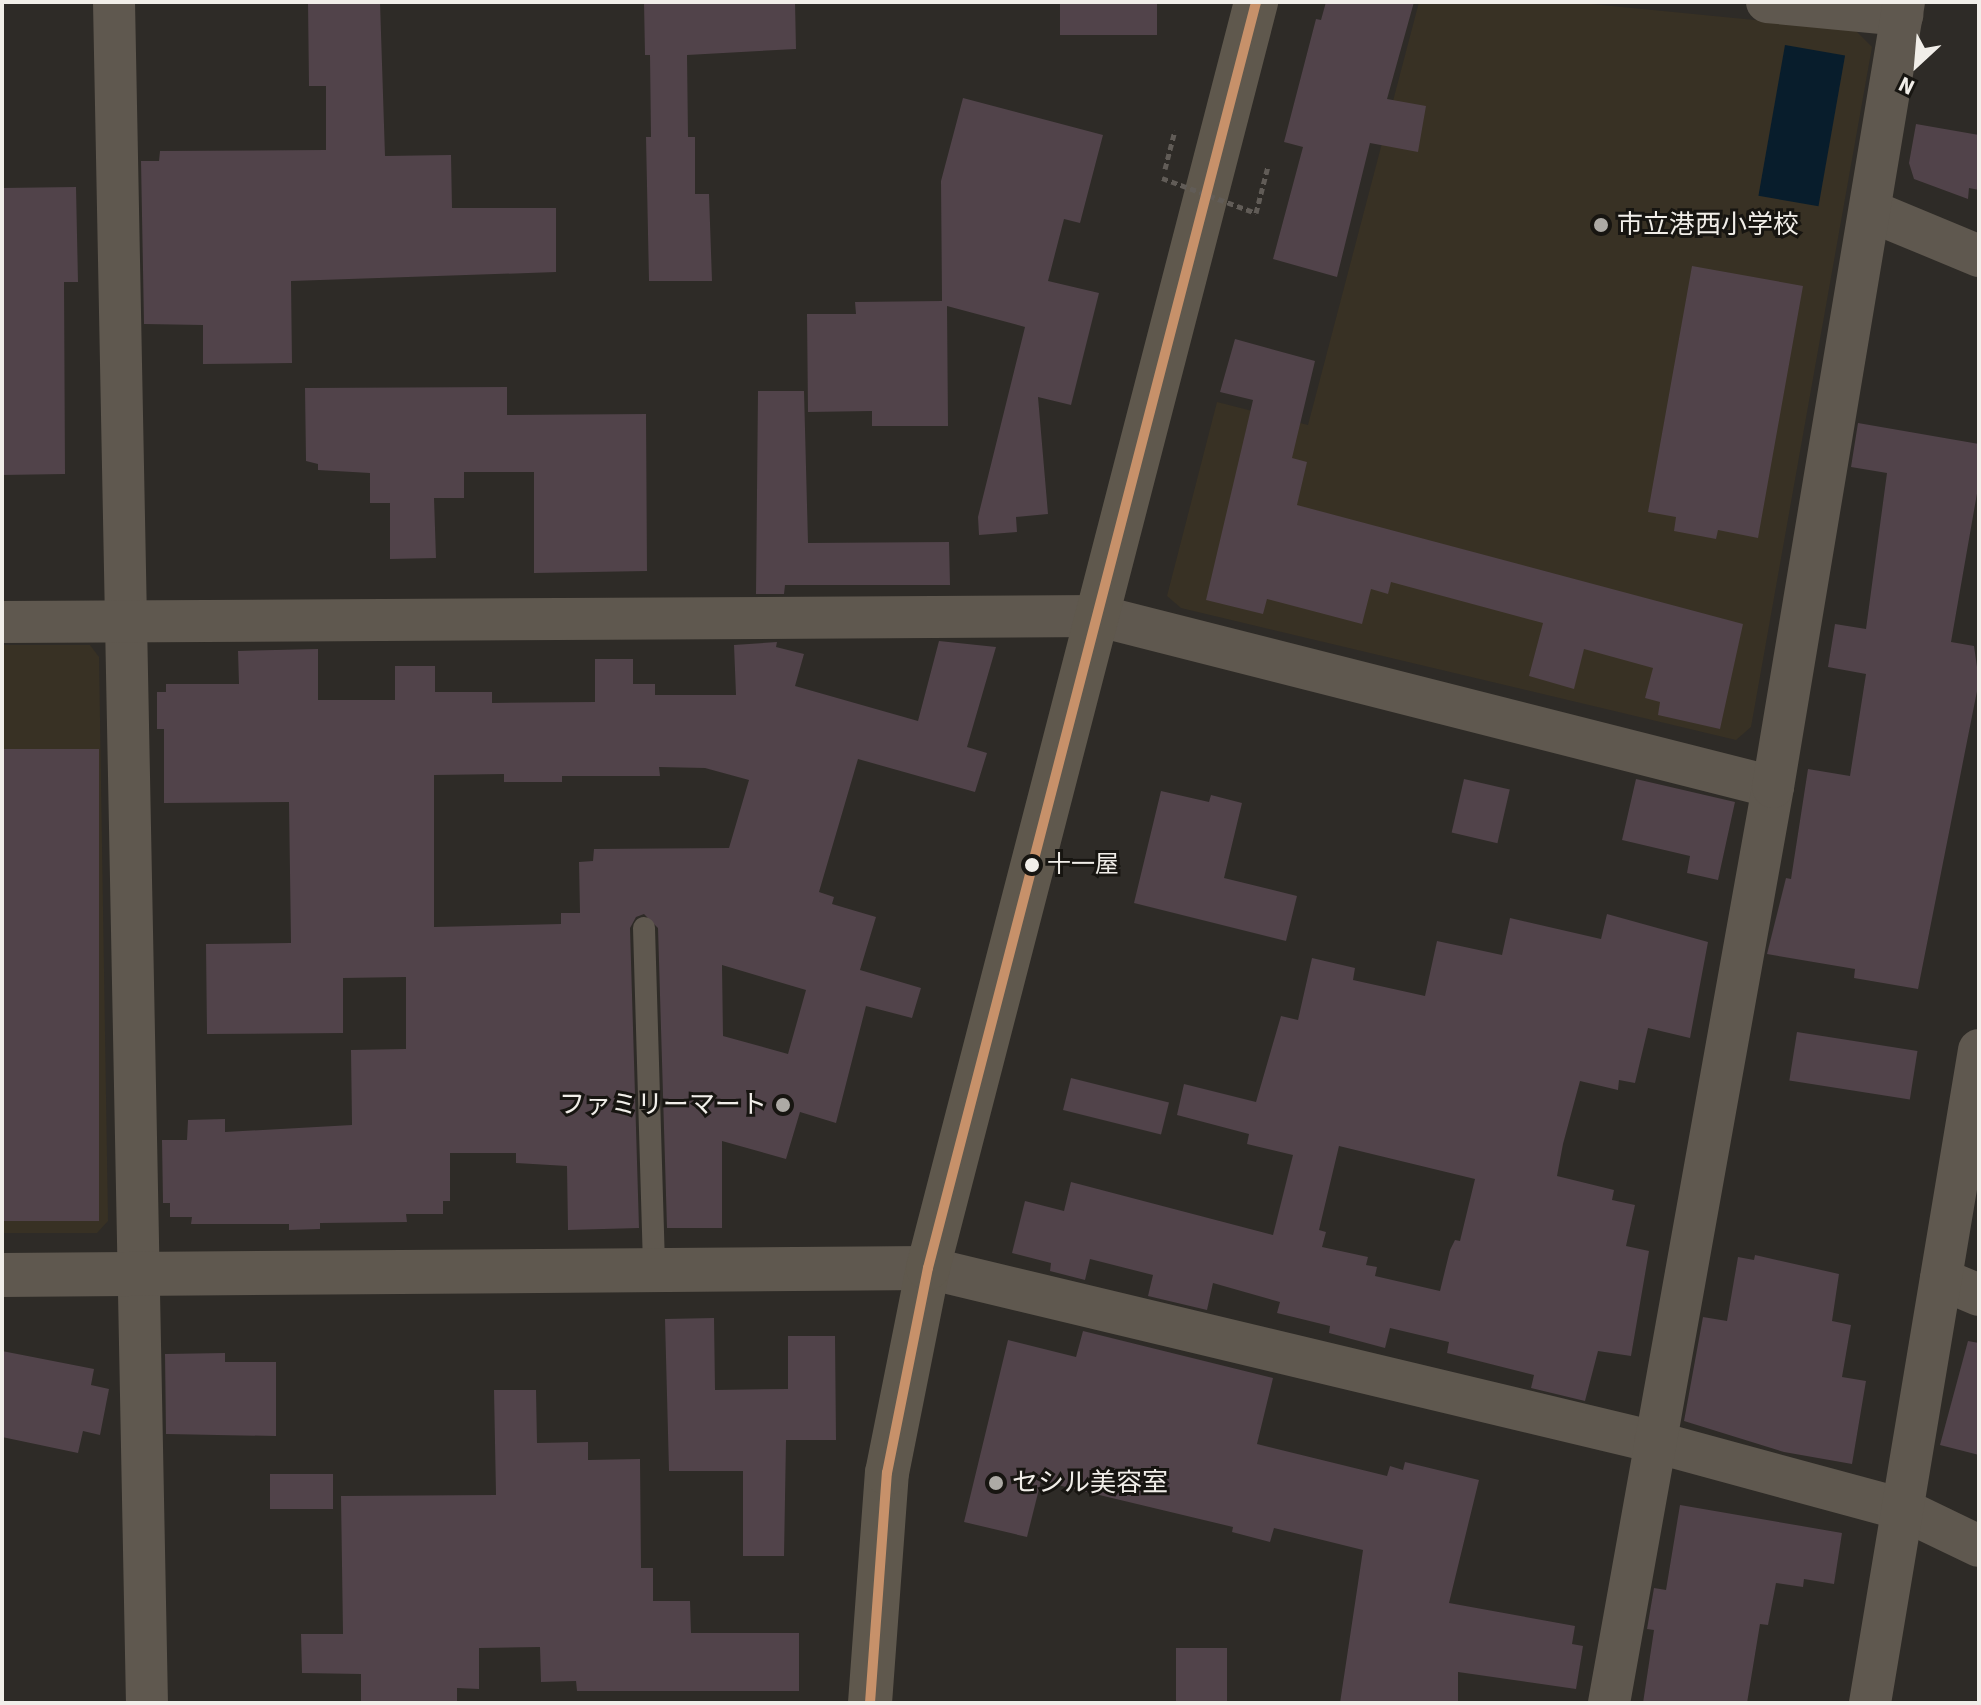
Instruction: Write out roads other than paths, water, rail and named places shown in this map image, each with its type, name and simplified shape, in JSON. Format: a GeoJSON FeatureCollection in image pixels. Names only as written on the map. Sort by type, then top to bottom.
{"type":"FeatureCollection","features":[{"type":"Feature","properties":{"kind":"main road"},"geometry":{"type":"LineString","coordinates":[[870,1703],[887,1473],[928,1268],[1256,2]]}},
{"type":"Feature","properties":{"kind":"street"},"geometry":{"type":"LineString","coordinates":[[114,2],[147,1703]]}},
{"type":"Feature","properties":{"kind":"street"},"geometry":{"type":"LineString","coordinates":[[1609,1703],[1873,212],[1903,8],[1767,2]]}},
{"type":"Feature","properties":{"kind":"street"},"geometry":{"type":"LineString","coordinates":[[1873,212],[1979,256]]}},
{"type":"Feature","properties":{"kind":"street"},"geometry":{"type":"LineString","coordinates":[[2,622],[1099,616],[1773,787]]}},
{"type":"Feature","properties":{"kind":"street"},"geometry":{"type":"LineString","coordinates":[[1870,1703],[1979,1050]]}},
{"type":"Feature","properties":{"kind":"street"},"geometry":{"type":"LineString","coordinates":[[2,1275],[928,1268],[1655,1442],[1902,1509],[1979,1546]]}},
{"type":"Feature","properties":{"kind":"street"},"geometry":{"type":"LineString","coordinates":[[1941,1279],[1979,1295]]}},
{"type":"Feature","properties":{"kind":"lane"},"geometry":{"type":"LineString","coordinates":[[644,928],[654,1270]]}},
{"type":"Feature","properties":{"kind":"water"},"geometry":{"type":"Polygon","coordinates":[[[1785,45],[1845,56],[1819,206],[1758,196],[1785,45]]]}},
{"type":"Feature","properties":{"kind":"place","name":"市立港西小学校"},"geometry":{"type":"Point","coordinates":[1601,225]}},
{"type":"Feature","properties":{"kind":"place","name":"十一屋"},"geometry":{"type":"Point","coordinates":[1032,865]}},
{"type":"Feature","properties":{"kind":"place","name":"ファミリーマート"},"geometry":{"type":"Point","coordinates":[783,1105]}},
{"type":"Feature","properties":{"kind":"place","name":"セシル美容室"},"geometry":{"type":"Point","coordinates":[996,1483]}}]}
